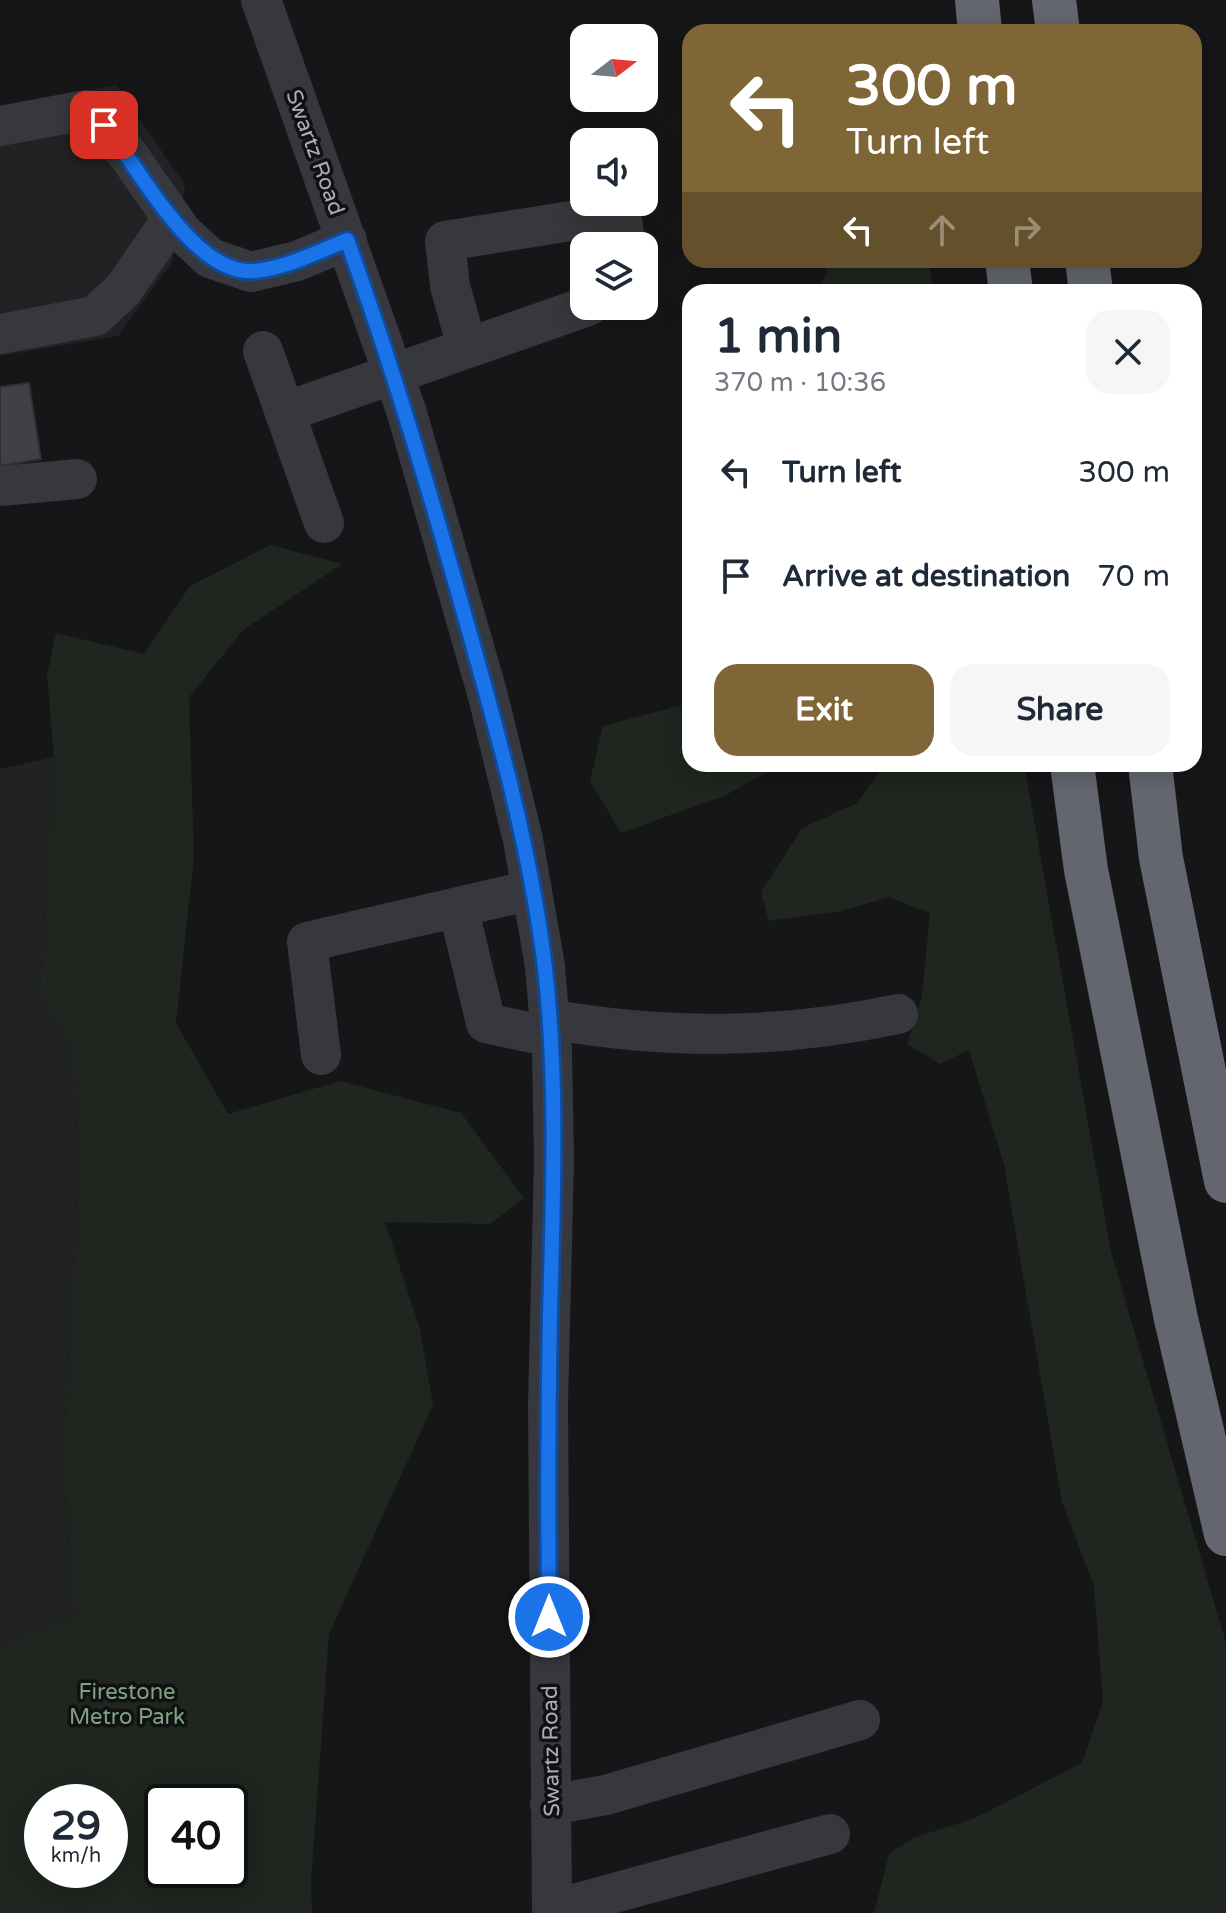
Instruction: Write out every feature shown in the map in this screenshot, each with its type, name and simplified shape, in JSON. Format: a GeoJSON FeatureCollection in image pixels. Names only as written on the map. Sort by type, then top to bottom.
{"type":"FeatureCollection","features":[{"type":"Feature","properties":{"kind":"highway"},"geometry":{"type":"LineString","coordinates":[[977,0],[979,24]]}},
{"type":"Feature","properties":{"kind":"highway"},"geometry":{"type":"LineString","coordinates":[[1054,0],[1057,24]]}},
{"type":"Feature","properties":{"kind":"highway"},"geometry":{"type":"LineString","coordinates":[[1073,772],[1086,870],[1173,1304],[1226,1534]]}},
{"type":"Feature","properties":{"kind":"highway"},"geometry":{"type":"LineString","coordinates":[[1151,772],[1161,858],[1226,1181]]}},
{"type":"Feature","properties":{"kind":"street","name":"Swartz Road"},"geometry":{"type":"LineString","coordinates":[[261,0],[394,372],[488,696],[532,890],[550,1028],[554,1161],[548,1405],[552,1911]]}},
{"type":"Feature","properties":{"kind":"street"},"geometry":{"type":"LineString","coordinates":[[3,116],[86,110],[126,152],[172,219],[210,258],[251,272],[297,261],[347,240]]}},
{"type":"Feature","properties":{"kind":"street"},"geometry":{"type":"LineString","coordinates":[[467,347],[450,286],[445,241],[621,213],[624,232]]}},
{"type":"Feature","properties":{"kind":"street"},"geometry":{"type":"LineString","coordinates":[[0,334],[95,316],[123,290],[172,219]]}},
{"type":"Feature","properties":{"kind":"street"},"geometry":{"type":"LineString","coordinates":[[285,412],[570,312]]}},
{"type":"Feature","properties":{"kind":"street"},"geometry":{"type":"LineString","coordinates":[[263,351],[324,523]]}},
{"type":"Feature","properties":{"kind":"street"},"geometry":{"type":"LineString","coordinates":[[0,486],[77,479]]}},
{"type":"Feature","properties":{"kind":"street"},"geometry":{"type":"LineString","coordinates":[[321,1055],[307,942],[532,890]]}},
{"type":"Feature","properties":{"kind":"street"},"geometry":{"type":"LineString","coordinates":[[458,907],[486,1023],[744,1036],[833,1027],[898,1014]]}},
{"type":"Feature","properties":{"kind":"street"},"geometry":{"type":"LineString","coordinates":[[550,1805],[606,1795],[860,1720]]}},
{"type":"Feature","properties":{"kind":"street"},"geometry":{"type":"LineString","coordinates":[[552,1911],[830,1834]]}},
{"type":"Feature","properties":{"kind":"shaded area"},"geometry":{"type":"Polygon","coordinates":[[[116,85],[185,185],[172,262],[118,336],[0,356],[0,107],[116,85]]]}},
{"type":"Feature","properties":{"kind":"shaded area"},"geometry":{"type":"Polygon","coordinates":[[[54,757],[40,991],[71,1050],[79,1157],[63,1463],[74,1616],[0,1644],[0,769],[54,757]]]}},
{"type":"Feature","properties":{"kind":"green space"},"geometry":{"type":"Polygon","coordinates":[[[828,268],[930,268],[932,284],[821,284],[828,268]]]}},
{"type":"Feature","properties":{"kind":"green space","name":"Firestone Metro Park"},"geometry":{"type":"Polygon","coordinates":[[[271,545],[342,564],[243,630],[189,697],[194,856],[176,1023],[228,1114],[340,1081],[461,1113],[524,1198],[490,1224],[385,1222],[420,1329],[433,1405],[329,1634],[311,1881],[312,1913],[0,1913],[0,1644],[74,1616],[63,1463],[79,1157],[71,1050],[40,992],[54,757],[47,675],[56,633],[144,654],[190,586],[271,545]]]}},
{"type":"Feature","properties":{"kind":"green space"},"geometry":{"type":"Polygon","coordinates":[[[682,705],[682,772],[767,772],[726,795],[621,833],[590,781],[603,726],[682,705]]]}},
{"type":"Feature","properties":{"kind":"green space"},"geometry":{"type":"Polygon","coordinates":[[[879,772],[1025,772],[1111,1252],[1226,1643],[1226,1913],[874,1913],[889,1854],[913,1838],[975,1818],[1082,1763],[1103,1702],[1094,1586],[1062,1502],[1004,1165],[969,1050],[940,1064],[907,1044],[922,996],[930,913],[889,897],[841,911],[769,921],[761,892],[802,828],[857,803],[879,772]]]}},
{"type":"Feature","properties":{"kind":"building"},"geometry":{"type":"Polygon","coordinates":[[[29,383],[41,459],[0,466],[0,387],[29,383]]]}},
{"type":"Feature","properties":{"kind":"route"},"geometry":{"type":"LineString","coordinates":[[104,125],[182,232],[210,258],[251,272],[297,261],[347,240],[406,410],[488,696],[523,840],[545,966],[552,1052],[554,1161],[548,1405],[549,1617]]}}]}
